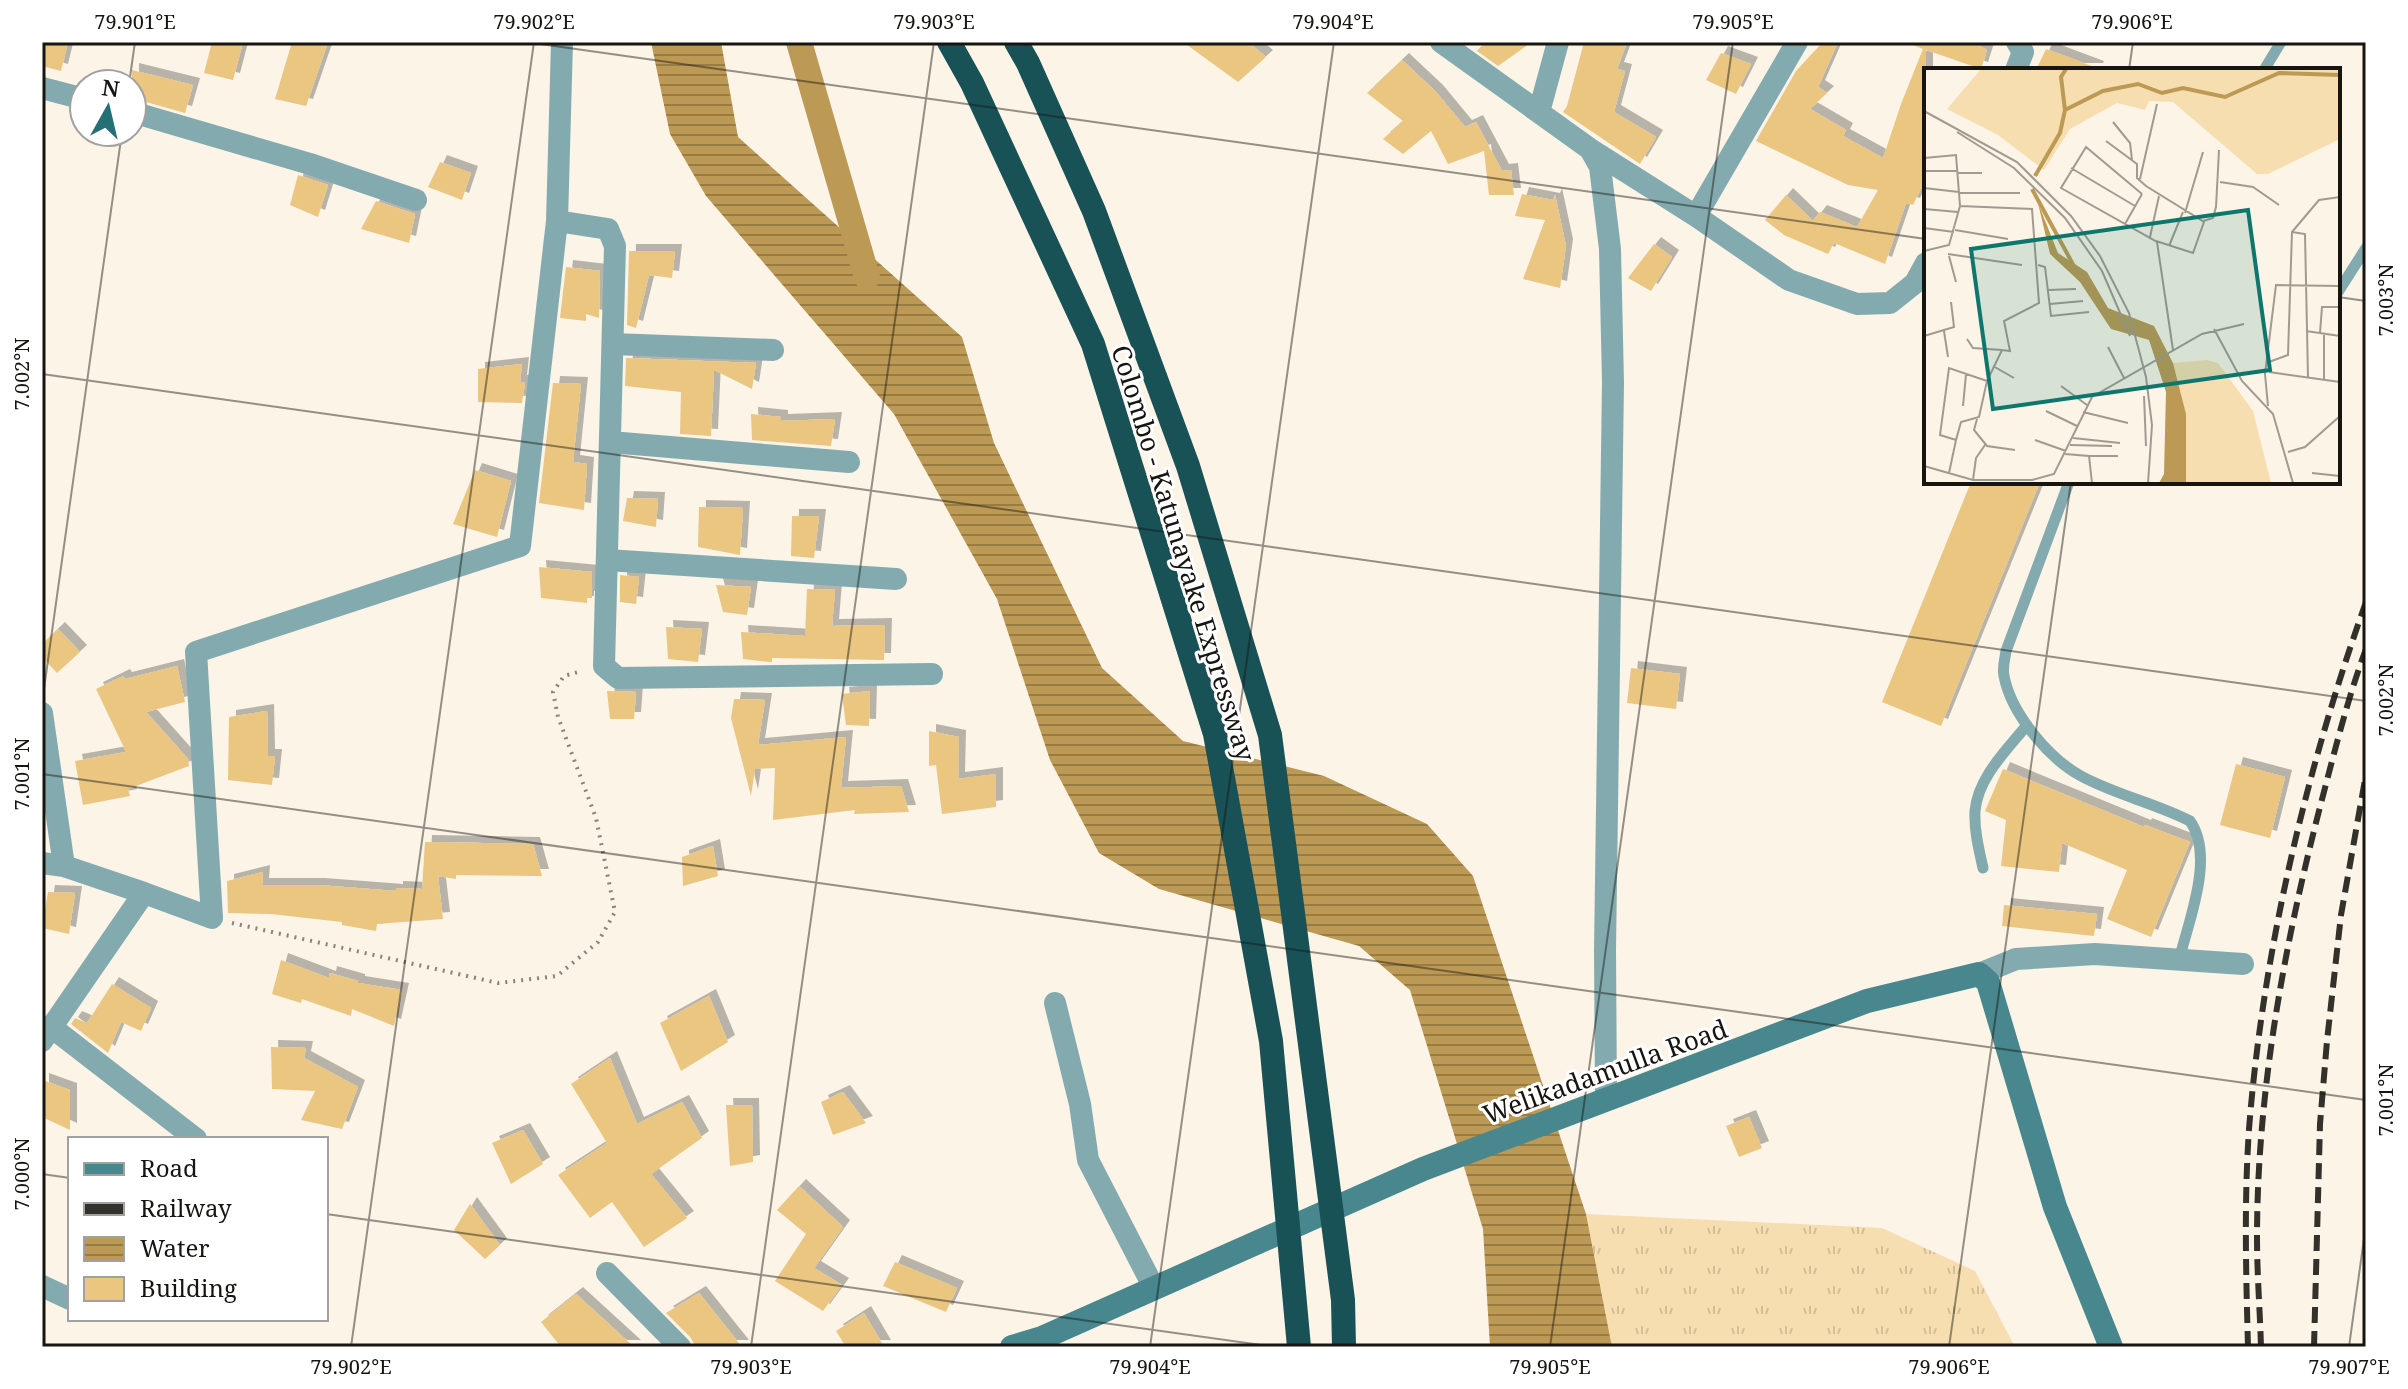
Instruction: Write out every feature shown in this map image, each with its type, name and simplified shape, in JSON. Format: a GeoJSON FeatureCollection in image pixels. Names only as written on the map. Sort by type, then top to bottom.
{"type":"FeatureCollection","features":[{"type":"Feature","properties":{"kind":"highway","name":"Colombo - Katunayake Expressway"},"geometry":{"type":"LineString","coordinates":[[949,42],[972,83],[1093,344],[1215,734],[1271,1041],[1299,1347]]}},
{"type":"Feature","properties":{"kind":"highway","name":"Colombo - Katunayake Expressway"},"geometry":{"type":"LineString","coordinates":[[1016,42],[1094,211],[1188,466],[1270,735],[1343,1300],[1344,1347]]}},
{"type":"Feature","properties":{"kind":"street"},"geometry":{"type":"LineString","coordinates":[[42,713],[53,864],[212,918],[196,652],[520,546],[557,221],[562,42]]}},
{"type":"Feature","properties":{"kind":"street"},"geometry":{"type":"LineString","coordinates":[[1441,42],[1590,149],[1789,280],[1857,304],[1890,303],[1915,283],[1924,267]]}},
{"type":"Feature","properties":{"kind":"street"},"geometry":{"type":"LineString","coordinates":[[1539,112],[1558,42]]}},
{"type":"Feature","properties":{"kind":"street"},"geometry":{"type":"LineString","coordinates":[[1696,216],[1797,42]]}},
{"type":"Feature","properties":{"kind":"street"},"geometry":{"type":"LineString","coordinates":[[2017,42],[2023,52],[2017,68]]}},
{"type":"Feature","properties":{"kind":"street"},"geometry":{"type":"LineString","coordinates":[[42,88],[68,95]]}},
{"type":"Feature","properties":{"kind":"street"},"geometry":{"type":"LineString","coordinates":[[148,117],[310,164],[416,200]]}},
{"type":"Feature","properties":{"kind":"street"},"geometry":{"type":"LineString","coordinates":[[1590,149],[1600,167],[1610,249],[1613,382],[1605,951],[1606,1099]]}},
{"type":"Feature","properties":{"kind":"street"},"geometry":{"type":"LineString","coordinates":[[557,221],[608,229],[615,246],[604,666],[618,678],[932,674]]}},
{"type":"Feature","properties":{"kind":"street"},"geometry":{"type":"LineString","coordinates":[[613,344],[773,350]]}},
{"type":"Feature","properties":{"kind":"street"},"geometry":{"type":"LineString","coordinates":[[610,442],[849,462]]}},
{"type":"Feature","properties":{"kind":"street"},"geometry":{"type":"LineString","coordinates":[[607,560],[896,579]]}},
{"type":"Feature","properties":{"kind":"street"},"geometry":{"type":"LineString","coordinates":[[144,893],[46,1033],[193,1137]]}},
{"type":"Feature","properties":{"kind":"street","name":"Welikadamulla Road"},"geometry":{"type":"LineString","coordinates":[[1012,1347],[1042,1338],[1423,1169],[1867,1001],[1979,974],[2016,959],[2079,955],[2243,964]]}},
{"type":"Feature","properties":{"kind":"street"},"geometry":{"type":"LineString","coordinates":[[1979,974],[1988,982],[2055,1207],[2111,1347]]}},
{"type":"Feature","properties":{"kind":"street"},"geometry":{"type":"LineString","coordinates":[[1055,1003],[1080,1104],[1088,1160],[1154,1288]]}},
{"type":"Feature","properties":{"kind":"street"},"geometry":{"type":"LineString","coordinates":[[607,1273],[680,1347]]}},
{"type":"Feature","properties":{"kind":"street"},"geometry":{"type":"LineString","coordinates":[[42,1286],[68,1298]]}},
{"type":"Feature","properties":{"kind":"lane"},"geometry":{"type":"LineString","coordinates":[[2265,68],[2281,42]]}},
{"type":"Feature","properties":{"kind":"lane"},"geometry":{"type":"LineString","coordinates":[[2340,289],[2366,248]]}},
{"type":"Feature","properties":{"kind":"lane"},"geometry":{"type":"LineString","coordinates":[[2068,484],[2006,651],[2003,673],[2009,694],[2035,737],[2080,776],[2173,812],[2190,821],[2200,834],[2197,890],[2179,960]]}},
{"type":"Feature","properties":{"kind":"lane"},"geometry":{"type":"LineString","coordinates":[[1983,868],[1976,835],[1975,810],[1986,778],[2027,725]]}},
{"type":"Feature","properties":{"kind":"path"},"geometry":{"type":"LineString","coordinates":[[212,918],[498,983],[557,976],[598,942],[615,912],[596,818],[558,717],[553,692],[564,676],[604,666]]}},
{"type":"Feature","properties":{"kind":"green space"},"geometry":{"type":"Polygon","coordinates":[[[1586,1214],[1882,1228],[1975,1271],[2015,1347],[1612,1347],[1586,1214]]]}},
{"type":"Feature","properties":{"kind":"water"},"geometry":{"type":"Polygon","coordinates":[[[651,42],[721,42],[738,137],[962,337],[994,443],[1102,668],[1183,741],[1324,776],[1427,824],[1473,876],[1586,1214],[1612,1347],[1490,1347],[1483,1229],[1410,990],[1359,946],[1159,889],[1099,853],[1050,760],[997,599],[894,414],[706,196],[670,134],[651,42]]]}},
{"type":"Feature","properties":{"kind":"building"},"geometry":{"type":"Polygon","coordinates":[[[42,42],[68,42],[61,71],[42,66],[42,42]]]}},
{"type":"Feature","properties":{"kind":"building"},"geometry":{"type":"Polygon","coordinates":[[[212,42],[243,42],[233,80],[204,73],[212,42]]]}},
{"type":"Feature","properties":{"kind":"building"},"geometry":{"type":"Polygon","coordinates":[[[292,42],[328,42],[306,106],[275,99],[292,42]]]}},
{"type":"Feature","properties":{"kind":"building"},"geometry":{"type":"Polygon","coordinates":[[[1183,42],[1248,42],[1266,57],[1238,82],[1183,42]]]}},
{"type":"Feature","properties":{"kind":"building"},"geometry":{"type":"Polygon","coordinates":[[[1485,42],[1532,42],[1498,66],[1477,51],[1485,42]]]}},
{"type":"Feature","properties":{"kind":"building"},"geometry":{"type":"Polygon","coordinates":[[[1584,42],[1627,42],[1617,69],[1625,71],[1614,112],[1656,137],[1640,164],[1563,112],[1584,42]]]}},
{"type":"Feature","properties":{"kind":"building"},"geometry":{"type":"Polygon","coordinates":[[[1823,42],[1838,42],[1818,87],[1827,93],[1810,109],[1846,130],[1843,136],[1883,158],[1923,49],[1913,45],[1914,42],[1972,42],[1987,50],[1981,68],[1978,68],[1926,50],[1924,182],[1913,205],[1906,203],[1885,264],[1834,243],[1828,254],[1784,235],[1765,220],[1786,195],[1813,221],[1820,212],[1857,227],[1878,190],[1848,185],[1756,141],[1796,71],[1823,42]]]}},
{"type":"Feature","properties":{"kind":"building"},"geometry":{"type":"Polygon","coordinates":[[[2046,49],[2097,68],[2037,68],[2046,49]]]}},
{"type":"Feature","properties":{"kind":"building"},"geometry":{"type":"Polygon","coordinates":[[[1721,53],[1751,64],[1736,94],[1706,80],[1721,53]]]}},
{"type":"Feature","properties":{"kind":"building"},"geometry":{"type":"Polygon","coordinates":[[[1402,60],[1436,92],[1465,127],[1476,122],[1502,171],[1511,170],[1514,195],[1489,195],[1484,151],[1448,164],[1431,131],[1403,154],[1383,139],[1403,121],[1367,93],[1402,60]]]}},
{"type":"Feature","properties":{"kind":"building"},"geometry":{"type":"Polygon","coordinates":[[[148,74],[193,85],[185,113],[148,103],[148,74]]]}},
{"type":"Feature","properties":{"kind":"building"},"geometry":{"type":"Polygon","coordinates":[[[440,162],[471,173],[462,200],[428,187],[440,162]]]}},
{"type":"Feature","properties":{"kind":"building"},"geometry":{"type":"Polygon","coordinates":[[[298,175],[328,185],[318,217],[290,205],[298,175]]]}},
{"type":"Feature","properties":{"kind":"building"},"geometry":{"type":"Polygon","coordinates":[[[1522,194],[1553,200],[1555,195],[1566,246],[1560,288],[1523,279],[1545,220],[1515,216],[1522,194]]]}},
{"type":"Feature","properties":{"kind":"building"},"geometry":{"type":"Polygon","coordinates":[[[376,201],[415,214],[409,243],[361,229],[376,201]]]}},
{"type":"Feature","properties":{"kind":"building"},"geometry":{"type":"Polygon","coordinates":[[[1654,244],[1672,257],[1651,291],[1628,278],[1654,244]]]}},
{"type":"Feature","properties":{"kind":"building"},"geometry":{"type":"Polygon","coordinates":[[[629,251],[675,251],[672,278],[649,275],[636,328],[627,325],[629,251]]]}},
{"type":"Feature","properties":{"kind":"building"},"geometry":{"type":"Polygon","coordinates":[[[566,267],[600,271],[599,318],[586,314],[586,321],[560,318],[566,267]]]}},
{"type":"Feature","properties":{"kind":"building"},"geometry":{"type":"Polygon","coordinates":[[[626,358],[756,363],[752,389],[714,370],[711,436],[680,434],[681,392],[625,386],[626,358]]]}},
{"type":"Feature","properties":{"kind":"building"},"geometry":{"type":"Polygon","coordinates":[[[522,364],[520,382],[525,382],[522,403],[478,402],[478,369],[522,364]]]}},
{"type":"Feature","properties":{"kind":"building"},"geometry":{"type":"Polygon","coordinates":[[[553,383],[581,384],[573,462],[587,464],[584,510],[539,503],[553,383]]]}},
{"type":"Feature","properties":{"kind":"building"},"geometry":{"type":"Polygon","coordinates":[[[751,414],[781,417],[781,421],[835,419],[831,446],[752,440],[751,414]]]}},
{"type":"Feature","properties":{"kind":"building"},"geometry":{"type":"Polygon","coordinates":[[[475,470],[511,481],[497,537],[453,524],[475,470]]]}},
{"type":"Feature","properties":{"kind":"building"},"geometry":{"type":"Polygon","coordinates":[[[1970,484],[2039,484],[1941,726],[1882,702],[1970,484]]]}},
{"type":"Feature","properties":{"kind":"building"},"geometry":{"type":"Polygon","coordinates":[[[627,498],[658,499],[656,527],[623,521],[627,498]]]}},
{"type":"Feature","properties":{"kind":"building"},"geometry":{"type":"Polygon","coordinates":[[[699,507],[743,508],[740,555],[698,547],[699,507]]]}},
{"type":"Feature","properties":{"kind":"building"},"geometry":{"type":"Polygon","coordinates":[[[792,516],[819,516],[814,558],[791,556],[792,516]]]}},
{"type":"Feature","properties":{"kind":"building"},"geometry":{"type":"Polygon","coordinates":[[[539,567],[592,572],[592,598],[587,598],[587,603],[541,598],[539,567]]]}},
{"type":"Feature","properties":{"kind":"building"},"geometry":{"type":"Polygon","coordinates":[[[620,575],[639,577],[636,604],[620,602],[620,575]]]}},
{"type":"Feature","properties":{"kind":"building"},"geometry":{"type":"Polygon","coordinates":[[[716,585],[751,587],[747,615],[723,612],[716,585]]]}},
{"type":"Feature","properties":{"kind":"building"},"geometry":{"type":"Polygon","coordinates":[[[807,589],[835,590],[832,626],[885,625],[884,660],[772,658],[769,662],[743,659],[741,632],[805,636],[807,589]]]}},
{"type":"Feature","properties":{"kind":"building"},"geometry":{"type":"Polygon","coordinates":[[[666,627],[702,629],[698,662],[668,659],[666,627]]]}},
{"type":"Feature","properties":{"kind":"building"},"geometry":{"type":"Polygon","coordinates":[[[58,629],[80,652],[57,673],[42,657],[42,644],[58,629]]]}},
{"type":"Feature","properties":{"kind":"building"},"geometry":{"type":"Polygon","coordinates":[[[177,666],[185,702],[146,712],[188,759],[189,766],[128,789],[130,796],[83,805],[75,761],[126,752],[96,689],[123,676],[125,679],[177,666]]]}},
{"type":"Feature","properties":{"kind":"building"},"geometry":{"type":"Polygon","coordinates":[[[1631,668],[1680,674],[1676,709],[1627,703],[1631,668]]]}},
{"type":"Feature","properties":{"kind":"building"},"geometry":{"type":"Polygon","coordinates":[[[607,691],[636,692],[634,719],[610,719],[607,691]]]}},
{"type":"Feature","properties":{"kind":"building"},"geometry":{"type":"Polygon","coordinates":[[[870,691],[869,726],[846,725],[842,694],[870,691]]]}},
{"type":"Feature","properties":{"kind":"building"},"geometry":{"type":"Polygon","coordinates":[[[734,699],[765,700],[758,745],[846,737],[841,788],[901,786],[909,812],[854,814],[855,810],[773,820],[775,768],[755,769],[751,796],[731,718],[734,699]]]}},
{"type":"Feature","properties":{"kind":"building"},"geometry":{"type":"Polygon","coordinates":[[[267,711],[268,756],[275,756],[272,785],[228,780],[229,717],[267,711]]]}},
{"type":"Feature","properties":{"kind":"building"},"geometry":{"type":"Polygon","coordinates":[[[929,731],[959,737],[958,779],[996,774],[996,807],[942,814],[936,765],[929,766],[929,731]]]}},
{"type":"Feature","properties":{"kind":"building"},"geometry":{"type":"Polygon","coordinates":[[[2236,764],[2285,777],[2270,838],[2220,825],[2236,764]]]}},
{"type":"Feature","properties":{"kind":"building"},"geometry":{"type":"Polygon","coordinates":[[[2003,769],[2144,827],[2190,842],[2151,937],[2107,919],[2127,870],[2062,843],[2059,872],[2001,866],[2006,820],[1985,811],[2003,769]]]}},
{"type":"Feature","properties":{"kind":"building"},"geometry":{"type":"Polygon","coordinates":[[[425,842],[533,844],[542,876],[456,875],[456,879],[438,876],[443,919],[377,924],[376,931],[342,925],[342,922],[228,913],[227,881],[263,872],[262,885],[318,885],[396,891],[396,888],[422,889],[425,842]]]}},
{"type":"Feature","properties":{"kind":"building"},"geometry":{"type":"Polygon","coordinates":[[[713,846],[718,876],[683,886],[682,857],[713,846]]]}},
{"type":"Feature","properties":{"kind":"building"},"geometry":{"type":"Polygon","coordinates":[[[48,892],[75,893],[69,934],[42,928],[48,892]]]}},
{"type":"Feature","properties":{"kind":"building"},"geometry":{"type":"Polygon","coordinates":[[[2004,905],[2097,914],[2094,936],[2002,926],[2004,905]]]}},
{"type":"Feature","properties":{"kind":"building"},"geometry":{"type":"Polygon","coordinates":[[[281,960],[329,978],[330,973],[358,983],[402,990],[394,1026],[352,1009],[351,1016],[302,999],[301,1003],[272,994],[281,960]]]}},
{"type":"Feature","properties":{"kind":"building"},"geometry":{"type":"Polygon","coordinates":[[[112,984],[151,1008],[141,1031],[121,1022],[108,1053],[71,1024],[75,1018],[87,1023],[112,984]]]}},
{"type":"Feature","properties":{"kind":"building"},"geometry":{"type":"Polygon","coordinates":[[[709,996],[728,1042],[681,1071],[660,1023],[709,996]]]}},
{"type":"Feature","properties":{"kind":"building"},"geometry":{"type":"Polygon","coordinates":[[[271,1047],[306,1048],[304,1058],[358,1087],[342,1129],[301,1120],[315,1091],[272,1089],[271,1047]]]}},
{"type":"Feature","properties":{"kind":"building"},"geometry":{"type":"Polygon","coordinates":[[[610,1058],[637,1124],[682,1102],[702,1138],[651,1174],[687,1218],[644,1247],[612,1202],[590,1218],[558,1175],[607,1143],[571,1084],[610,1058]]]}},
{"type":"Feature","properties":{"kind":"building"},"geometry":{"type":"Polygon","coordinates":[[[42,1080],[70,1090],[70,1130],[42,1117],[42,1080]]]}},
{"type":"Feature","properties":{"kind":"building"},"geometry":{"type":"Polygon","coordinates":[[[843,1092],[866,1123],[833,1135],[821,1102],[843,1092]]]}},
{"type":"Feature","properties":{"kind":"building"},"geometry":{"type":"Polygon","coordinates":[[[726,1105],[752,1105],[753,1162],[730,1166],[726,1105]]]}},
{"type":"Feature","properties":{"kind":"building"},"geometry":{"type":"Polygon","coordinates":[[[1749,1117],[1762,1148],[1739,1157],[1726,1126],[1749,1117]]]}},
{"type":"Feature","properties":{"kind":"building"},"geometry":{"type":"Polygon","coordinates":[[[523,1130],[543,1164],[511,1184],[492,1143],[523,1130]]]}},
{"type":"Feature","properties":{"kind":"building"},"geometry":{"type":"Polygon","coordinates":[[[799,1186],[843,1227],[814,1268],[842,1285],[823,1311],[775,1281],[806,1234],[777,1210],[799,1186]]]}},
{"type":"Feature","properties":{"kind":"building"},"geometry":{"type":"Polygon","coordinates":[[[470,1204],[500,1245],[485,1259],[454,1230],[470,1204]]]}},
{"type":"Feature","properties":{"kind":"building"},"geometry":{"type":"Polygon","coordinates":[[[895,1262],[957,1288],[946,1312],[883,1286],[895,1262]]]}},
{"type":"Feature","properties":{"kind":"building"},"geometry":{"type":"Polygon","coordinates":[[[699,1293],[742,1347],[696,1347],[666,1313],[699,1293]]]}},
{"type":"Feature","properties":{"kind":"building"},"geometry":{"type":"Polygon","coordinates":[[[576,1294],[634,1347],[561,1347],[541,1322],[576,1294]]]}},
{"type":"Feature","properties":{"kind":"building"},"geometry":{"type":"Polygon","coordinates":[[[864,1313],[884,1347],[846,1347],[836,1331],[864,1313]]]}},
{"type":"Feature","properties":{"kind":"waterway"},"geometry":{"type":"LineString","coordinates":[[799,42],[867,277]]}},
{"type":"Feature","properties":{"kind":"railway"},"geometry":{"type":"LineString","coordinates":[[2248,1347],[2247,1156],[2265,995],[2276,928],[2306,796],[2366,602]]}},
{"type":"Feature","properties":{"kind":"railway"},"geometry":{"type":"LineString","coordinates":[[2261,1347],[2258,1184],[2275,1020],[2307,859],[2341,727],[2366,649]]}},
{"type":"Feature","properties":{"kind":"railway"},"geometry":{"type":"LineString","coordinates":[[2314,1347],[2320,1124],[2327,1041],[2341,915],[2366,774]]}}]}
